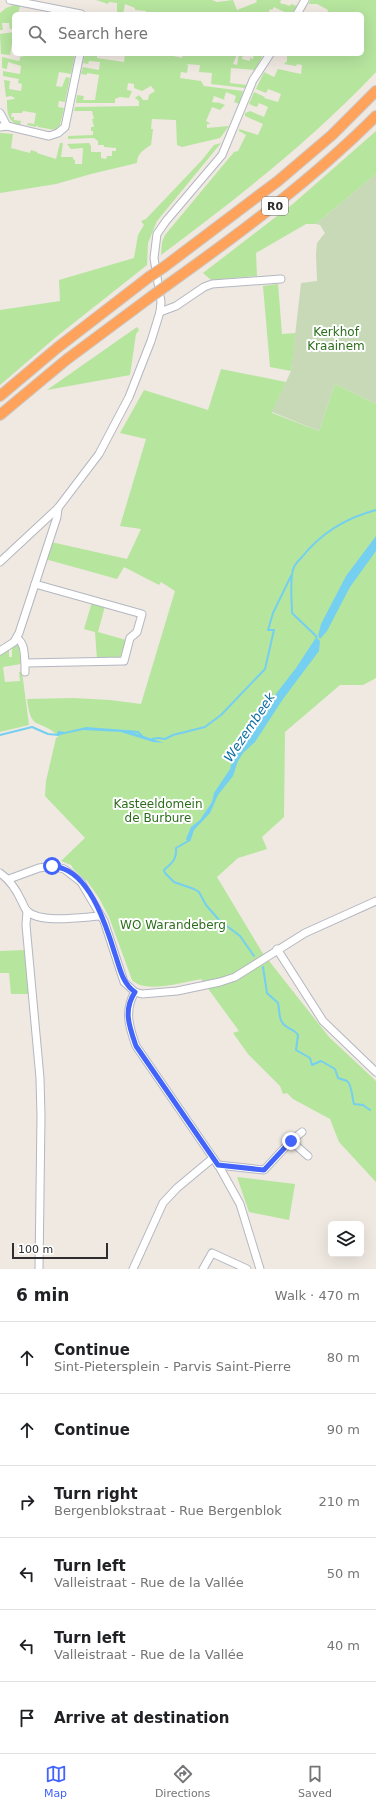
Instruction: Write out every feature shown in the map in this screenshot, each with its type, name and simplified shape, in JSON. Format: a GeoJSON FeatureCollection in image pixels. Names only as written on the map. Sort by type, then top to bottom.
{"type":"FeatureCollection","features":[{"type":"Feature","properties":{"kind":"highway","name":"R0"},"geometry":{"type":"LineString","coordinates":[[0,396],[63,344],[149,277],[278,181],[332,134],[376,91]]}},
{"type":"Feature","properties":{"kind":"highway","name":"R0"},"geometry":{"type":"LineString","coordinates":[[0,415],[66,360],[290,194],[376,116]]}},
{"type":"Feature","properties":{"kind":"street"},"geometry":{"type":"LineString","coordinates":[[10,0],[71,12]]}},
{"type":"Feature","properties":{"kind":"street"},"geometry":{"type":"LineString","coordinates":[[298,12],[305,0]]}},
{"type":"Feature","properties":{"kind":"street"},"geometry":{"type":"LineString","coordinates":[[0,113],[3,127],[50,136],[62,130],[67,120],[80,56]]}},
{"type":"Feature","properties":{"kind":"street"},"geometry":{"type":"LineString","coordinates":[[0,562],[58,508],[99,454],[129,397],[151,341],[160,312],[161,302],[154,258],[158,234],[166,221],[222,155],[253,80],[269,56]]}},
{"type":"Feature","properties":{"kind":"street"},"geometry":{"type":"LineString","coordinates":[[160,312],[176,306],[204,287],[212,284],[281,279]]}},
{"type":"Feature","properties":{"kind":"street"},"geometry":{"type":"LineString","coordinates":[[0,651],[11,645],[17,638],[57,517],[58,508]]}},
{"type":"Feature","properties":{"kind":"street"},"geometry":{"type":"LineString","coordinates":[[25,663],[124,661],[130,638],[137,632],[142,614],[35,584]]}},
{"type":"Feature","properties":{"kind":"street"},"geometry":{"type":"LineString","coordinates":[[17,638],[22,642],[24,647],[25,672]]}},
{"type":"Feature","properties":{"kind":"street"},"geometry":{"type":"LineString","coordinates":[[3,877],[46,866],[64,869],[85,886],[101,916],[124,982],[135,992],[142,994],[155,994],[220,982],[239,975],[277,949],[305,933],[376,900]]}},
{"type":"Feature","properties":{"kind":"street"},"geometry":{"type":"LineString","coordinates":[[3,877],[15,888],[27,911],[26,925],[40,1078],[39,1269]]}},
{"type":"Feature","properties":{"kind":"street"},"geometry":{"type":"LineString","coordinates":[[27,911],[40,917],[57,918],[101,916]]}},
{"type":"Feature","properties":{"kind":"street"},"geometry":{"type":"LineString","coordinates":[[277,949],[323,1021],[376,1072]]}},
{"type":"Feature","properties":{"kind":"street"},"geometry":{"type":"LineString","coordinates":[[135,992],[128,1002],[128,1012],[131,1033],[136,1046],[218,1165],[240,1204],[260,1269]]}},
{"type":"Feature","properties":{"kind":"street"},"geometry":{"type":"LineString","coordinates":[[218,1165],[264,1170],[291,1141],[302,1132]]}},
{"type":"Feature","properties":{"kind":"street"},"geometry":{"type":"LineString","coordinates":[[291,1141],[308,1156]]}},
{"type":"Feature","properties":{"kind":"street"},"geometry":{"type":"LineString","coordinates":[[133,1269],[164,1203],[177,1188],[213,1158]]}},
{"type":"Feature","properties":{"kind":"street"},"geometry":{"type":"LineString","coordinates":[[203,1269],[212,1253],[247,1269]]}},
{"type":"Feature","properties":{"kind":"green space"},"geometry":{"type":"Polygon","coordinates":[[[96,0],[212,0],[217,2],[233,0],[237,10],[257,2],[256,0],[281,0],[280,3],[290,6],[291,4],[297,6],[293,12],[284,12],[274,7],[272,10],[270,9],[269,12],[146,12],[135,10],[135,8],[125,4],[123,12],[117,12],[117,3],[109,2],[108,4],[96,0]]]}},
{"type":"Feature","properties":{"kind":"green space"},"geometry":{"type":"Polygon","coordinates":[[[310,0],[376,0],[376,72],[326,122],[273,168],[161,255],[162,242],[165,235],[234,152],[238,151],[246,135],[239,131],[239,129],[258,135],[263,124],[245,116],[245,113],[250,111],[264,117],[268,107],[259,103],[257,107],[249,104],[254,92],[265,97],[264,98],[278,102],[281,94],[268,89],[266,93],[256,89],[264,72],[274,77],[278,69],[301,74],[302,65],[297,64],[296,66],[284,64],[287,61],[287,56],[364,56],[364,12],[328,12],[328,10],[317,4],[309,4],[310,0]]]}},
{"type":"Feature","properties":{"kind":"green space"},"geometry":{"type":"Polygon","coordinates":[[[14,5],[20,6],[18,12],[12,12],[12,29],[10,29],[9,23],[2,23],[3,30],[0,30],[0,13],[6,8],[14,5]]]}},
{"type":"Feature","properties":{"kind":"green space"},"geometry":{"type":"Polygon","coordinates":[[[12,32],[10,55],[1,54],[0,34],[12,32]]]}},
{"type":"Feature","properties":{"kind":"green space"},"geometry":{"type":"Polygon","coordinates":[[[21,56],[75,56],[71,74],[59,72],[56,86],[62,87],[66,77],[70,78],[65,102],[59,101],[58,107],[64,108],[60,125],[55,130],[38,127],[37,125],[36,127],[27,125],[28,123],[34,124],[36,113],[23,111],[22,113],[12,113],[11,117],[14,117],[14,120],[21,121],[20,125],[16,124],[10,119],[7,108],[7,100],[15,98],[11,96],[6,97],[4,80],[10,81],[9,89],[21,91],[22,84],[18,83],[19,79],[3,76],[3,71],[20,74],[21,66],[8,62],[7,69],[2,68],[2,57],[19,61],[21,56]]]}},
{"type":"Feature","properties":{"kind":"green space"},"geometry":{"type":"Polygon","coordinates":[[[85,56],[97,56],[97,58],[124,62],[125,56],[173,56],[182,58],[182,56],[236,56],[233,64],[237,65],[239,56],[243,56],[242,59],[250,61],[250,58],[253,59],[254,56],[262,57],[255,70],[231,68],[230,83],[247,85],[245,88],[211,84],[212,73],[199,72],[200,65],[186,64],[188,65],[187,73],[181,72],[180,78],[201,81],[204,86],[243,91],[239,104],[234,102],[236,96],[226,92],[224,98],[225,100],[214,96],[212,102],[225,105],[220,110],[212,107],[206,121],[211,124],[207,124],[207,128],[229,126],[220,138],[182,147],[177,145],[176,120],[152,119],[151,129],[153,129],[151,145],[141,152],[137,163],[56,184],[0,193],[0,133],[13,134],[11,148],[30,153],[31,150],[56,159],[60,143],[63,143],[61,157],[73,157],[75,164],[82,164],[83,148],[71,149],[67,144],[89,143],[91,146],[91,152],[101,152],[101,158],[106,159],[107,156],[112,156],[112,151],[116,151],[116,148],[98,145],[98,141],[94,138],[68,139],[68,136],[93,135],[93,131],[91,131],[91,127],[94,127],[92,111],[74,111],[75,107],[139,106],[139,101],[135,98],[139,95],[143,100],[148,100],[149,95],[155,91],[151,86],[142,91],[134,88],[134,84],[128,83],[127,90],[132,91],[129,98],[120,97],[115,99],[115,103],[76,103],[77,95],[84,96],[83,100],[95,100],[99,75],[87,73],[87,75],[81,74],[83,67],[99,70],[100,62],[89,61],[88,64],[83,63],[85,56]]]}},
{"type":"Feature","properties":{"kind":"green space"},"geometry":{"type":"Polygon","coordinates":[[[376,131],[376,174],[316,224],[306,224],[256,253],[257,276],[211,280],[203,273],[294,203],[376,131]]]}},
{"type":"Feature","properties":{"kind":"green space"},"geometry":{"type":"Polygon","coordinates":[[[221,143],[157,221],[148,243],[147,265],[56,337],[0,385],[0,310],[60,301],[59,280],[134,258],[138,235],[144,225],[141,221],[146,219],[202,160],[214,145],[221,143]]]}},
{"type":"Feature","properties":{"kind":"green space","name":"Kerkhof Kraainem"},"geometry":{"type":"Polygon","coordinates":[[[376,174],[376,404],[335,384],[319,431],[272,412],[291,371],[301,283],[317,281],[317,243],[325,233],[320,225],[316,224],[376,174]]]}},
{"type":"Feature","properties":{"kind":"green space"},"geometry":{"type":"Polygon","coordinates":[[[278,284],[282,334],[296,333],[291,371],[270,367],[263,286],[278,284]]]}},
{"type":"Feature","properties":{"kind":"green space"},"geometry":{"type":"Polygon","coordinates":[[[137,327],[139,330],[136,334],[130,375],[47,390],[137,327]]]}},
{"type":"Feature","properties":{"kind":"green space"},"geometry":{"type":"Polygon","coordinates":[[[221,369],[286,382],[272,413],[319,431],[335,384],[376,404],[376,678],[363,685],[340,685],[285,732],[284,817],[262,837],[267,849],[238,858],[217,877],[262,952],[329,1037],[376,1081],[376,1182],[339,1142],[330,1119],[293,1099],[287,1093],[283,1094],[280,1086],[248,1054],[233,1033],[239,1031],[201,979],[155,987],[138,984],[132,980],[109,917],[99,898],[87,881],[74,870],[71,865],[61,861],[85,838],[45,796],[46,781],[56,738],[63,733],[56,734],[50,729],[36,723],[31,716],[27,699],[73,698],[110,700],[141,704],[175,591],[161,582],[159,585],[124,567],[117,579],[45,559],[51,542],[127,559],[141,529],[120,526],[146,439],[120,433],[144,390],[208,410],[221,369]]]}},
{"type":"Feature","properties":{"kind":"green space"},"geometry":{"type":"Polygon","coordinates":[[[92,602],[105,606],[98,632],[126,640],[119,658],[97,659],[95,632],[84,629],[92,602]]]}},
{"type":"Feature","properties":{"kind":"green space"},"geometry":{"type":"Polygon","coordinates":[[[16,644],[19,647],[21,664],[3,667],[5,682],[20,681],[19,672],[22,672],[29,725],[0,732],[0,654],[9,649],[9,657],[12,657],[12,647],[16,644]]]}},
{"type":"Feature","properties":{"kind":"green space"},"geometry":{"type":"Polygon","coordinates":[[[25,950],[30,994],[11,994],[9,973],[0,973],[0,951],[25,950]]]}},
{"type":"Feature","properties":{"kind":"green space"},"geometry":{"type":"Polygon","coordinates":[[[237,1177],[295,1184],[289,1220],[249,1212],[237,1177]]]}},
{"type":"Feature","properties":{"kind":"water"},"geometry":{"type":"Polygon","coordinates":[[[376,536],[376,551],[350,587],[327,631],[320,639],[318,636],[321,624],[346,576],[376,536]]]}},
{"type":"Feature","properties":{"kind":"water"},"geometry":{"type":"Polygon","coordinates":[[[315,639],[320,641],[319,651],[283,699],[255,742],[243,753],[238,761],[233,776],[218,795],[210,813],[194,830],[191,839],[188,842],[186,839],[191,827],[200,820],[212,802],[214,793],[230,769],[234,754],[241,748],[272,699],[296,668],[315,639]]]}},
{"type":"Feature","properties":{"kind":"water"},"geometry":{"type":"Polygon","coordinates":[[[86,727],[126,730],[164,743],[153,742],[121,732],[83,730],[60,735],[57,734],[58,731],[65,732],[86,727]]]}},
{"type":"Feature","properties":{"kind":"waterway","name":"Wezembeek"},"geometry":{"type":"LineString","coordinates":[[317,640],[316,636],[292,613],[292,571],[309,548],[326,534],[354,517],[376,510]]}},
{"type":"Feature","properties":{"kind":"waterway"},"geometry":{"type":"LineString","coordinates":[[152,739],[165,739],[173,735],[205,727],[221,715],[265,669],[274,630],[268,630],[273,613],[291,576]]}},
{"type":"Feature","properties":{"kind":"waterway"},"geometry":{"type":"LineString","coordinates":[[0,735],[32,727],[48,734],[59,735]]}},
{"type":"Feature","properties":{"kind":"waterway"},"geometry":{"type":"LineString","coordinates":[[128,731],[138,732],[142,736]]}},
{"type":"Feature","properties":{"kind":"waterway","name":"Wezembeek"},"geometry":{"type":"LineString","coordinates":[[190,840],[176,848],[175,858],[164,870],[165,873],[174,882],[199,892],[206,905],[219,920],[240,936],[254,956]]}},
{"type":"Feature","properties":{"kind":"waterway","name":"Wezembeek"},"geometry":{"type":"LineString","coordinates":[[263,967],[267,993],[278,1003],[280,1016],[284,1025],[296,1032],[298,1035],[296,1050],[310,1058],[312,1065],[321,1061],[335,1069],[338,1078],[349,1083],[354,1104],[363,1105],[370,1110]]}},
{"type":"Feature","properties":{"kind":"route"},"geometry":{"type":"LineString","coordinates":[[52,866],[64,869],[72,874],[85,886],[88,891],[104,922],[124,982],[135,992],[128,1002],[128,1012],[131,1033],[136,1046],[218,1165],[264,1170],[291,1141]]}},
{"type":"Feature","properties":{"kind":"park label","name":"Kasteeldomein de Burbure"},"geometry":{"type":"Point","coordinates":[158,811]}},
{"type":"Feature","properties":{"kind":"park label","name":"WO Warandeberg"},"geometry":{"type":"Point","coordinates":[173,925]}}]}
